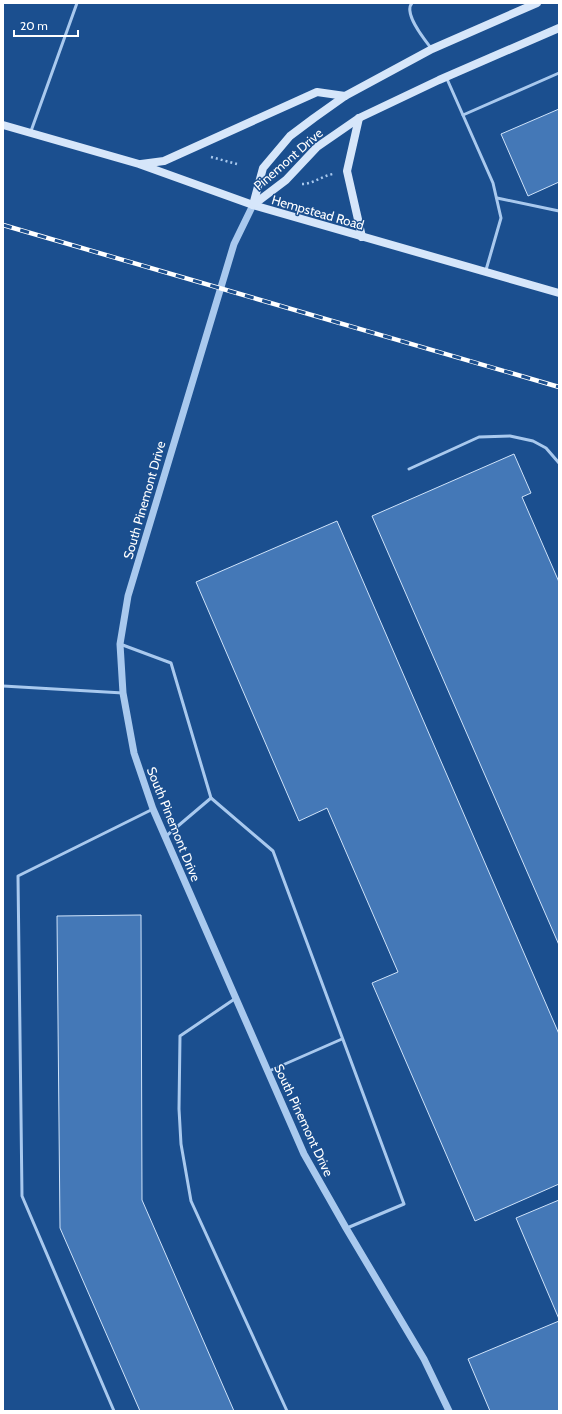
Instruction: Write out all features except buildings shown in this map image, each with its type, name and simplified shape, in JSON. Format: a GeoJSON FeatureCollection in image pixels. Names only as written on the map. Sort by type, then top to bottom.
{"type":"FeatureCollection","features":[{"type":"Feature","properties":{"kind":"main road","name":"Pinemont Drive"},"geometry":{"type":"LineString","coordinates":[[253,205],[263,168],[267,162],[290,136],[345,96],[432,50],[537,3]]}},
{"type":"Feature","properties":{"kind":"main road","name":"Pinemont Drive"},"geometry":{"type":"LineString","coordinates":[[253,205],[286,180],[317,147],[359,118],[446,77],[559,28]]}},
{"type":"Feature","properties":{"kind":"main road"},"geometry":{"type":"LineString","coordinates":[[139,164],[164,161],[317,92],[345,96]]}},
{"type":"Feature","properties":{"kind":"main road"},"geometry":{"type":"LineString","coordinates":[[359,118],[346,170],[362,237]]}},
{"type":"Feature","properties":{"kind":"main road","name":"Hempstead Road"},"geometry":{"type":"LineString","coordinates":[[3,125],[139,164],[253,205],[559,293]]}},
{"type":"Feature","properties":{"kind":"street","name":"South Pinemont Drive"},"geometry":{"type":"LineString","coordinates":[[253,205],[234,244],[128,596],[120,644],[124,693],[134,753],[153,809],[304,1154],[424,1359],[449,1411]]}},
{"type":"Feature","properties":{"kind":"lane"},"geometry":{"type":"LineString","coordinates":[[30,133],[77,3]]}},
{"type":"Feature","properties":{"kind":"lane"},"geometry":{"type":"LineString","coordinates":[[412,3],[409,12],[416,26],[432,50]]}},
{"type":"Feature","properties":{"kind":"lane"},"geometry":{"type":"LineString","coordinates":[[463,115],[559,73]]}},
{"type":"Feature","properties":{"kind":"lane"},"geometry":{"type":"LineString","coordinates":[[446,77],[493,183],[497,198],[501,218],[485,272]]}},
{"type":"Feature","properties":{"kind":"lane"},"geometry":{"type":"LineString","coordinates":[[497,198],[559,211]]}},
{"type":"Feature","properties":{"kind":"lane"},"geometry":{"type":"LineString","coordinates":[[409,469],[478,437],[510,436],[533,441],[546,448],[559,463]]}},
{"type":"Feature","properties":{"kind":"lane"},"geometry":{"type":"LineString","coordinates":[[120,644],[171,663],[211,798],[273,851],[404,1204],[346,1228]]}},
{"type":"Feature","properties":{"kind":"lane"},"geometry":{"type":"LineString","coordinates":[[3,686],[124,693]]}},
{"type":"Feature","properties":{"kind":"lane"},"geometry":{"type":"LineString","coordinates":[[165,837],[211,798]]}},
{"type":"Feature","properties":{"kind":"lane"},"geometry":{"type":"LineString","coordinates":[[114,1411],[22,1196],[18,876],[153,809]]}},
{"type":"Feature","properties":{"kind":"lane"},"geometry":{"type":"LineString","coordinates":[[236,998],[180,1036],[179,1109],[181,1144],[191,1202],[287,1411]]}},
{"type":"Feature","properties":{"kind":"lane"},"geometry":{"type":"LineString","coordinates":[[268,1071],[342,1039]]}},
{"type":"Feature","properties":{"kind":"path"},"geometry":{"type":"LineString","coordinates":[[208,156],[214,159],[237,164]]}},
{"type":"Feature","properties":{"kind":"path"},"geometry":{"type":"LineString","coordinates":[[301,184],[309,184],[322,176],[334,174]]}},
{"type":"Feature","properties":{"kind":"railway"},"geometry":{"type":"LineString","coordinates":[[3,225],[559,387]]}}]}
